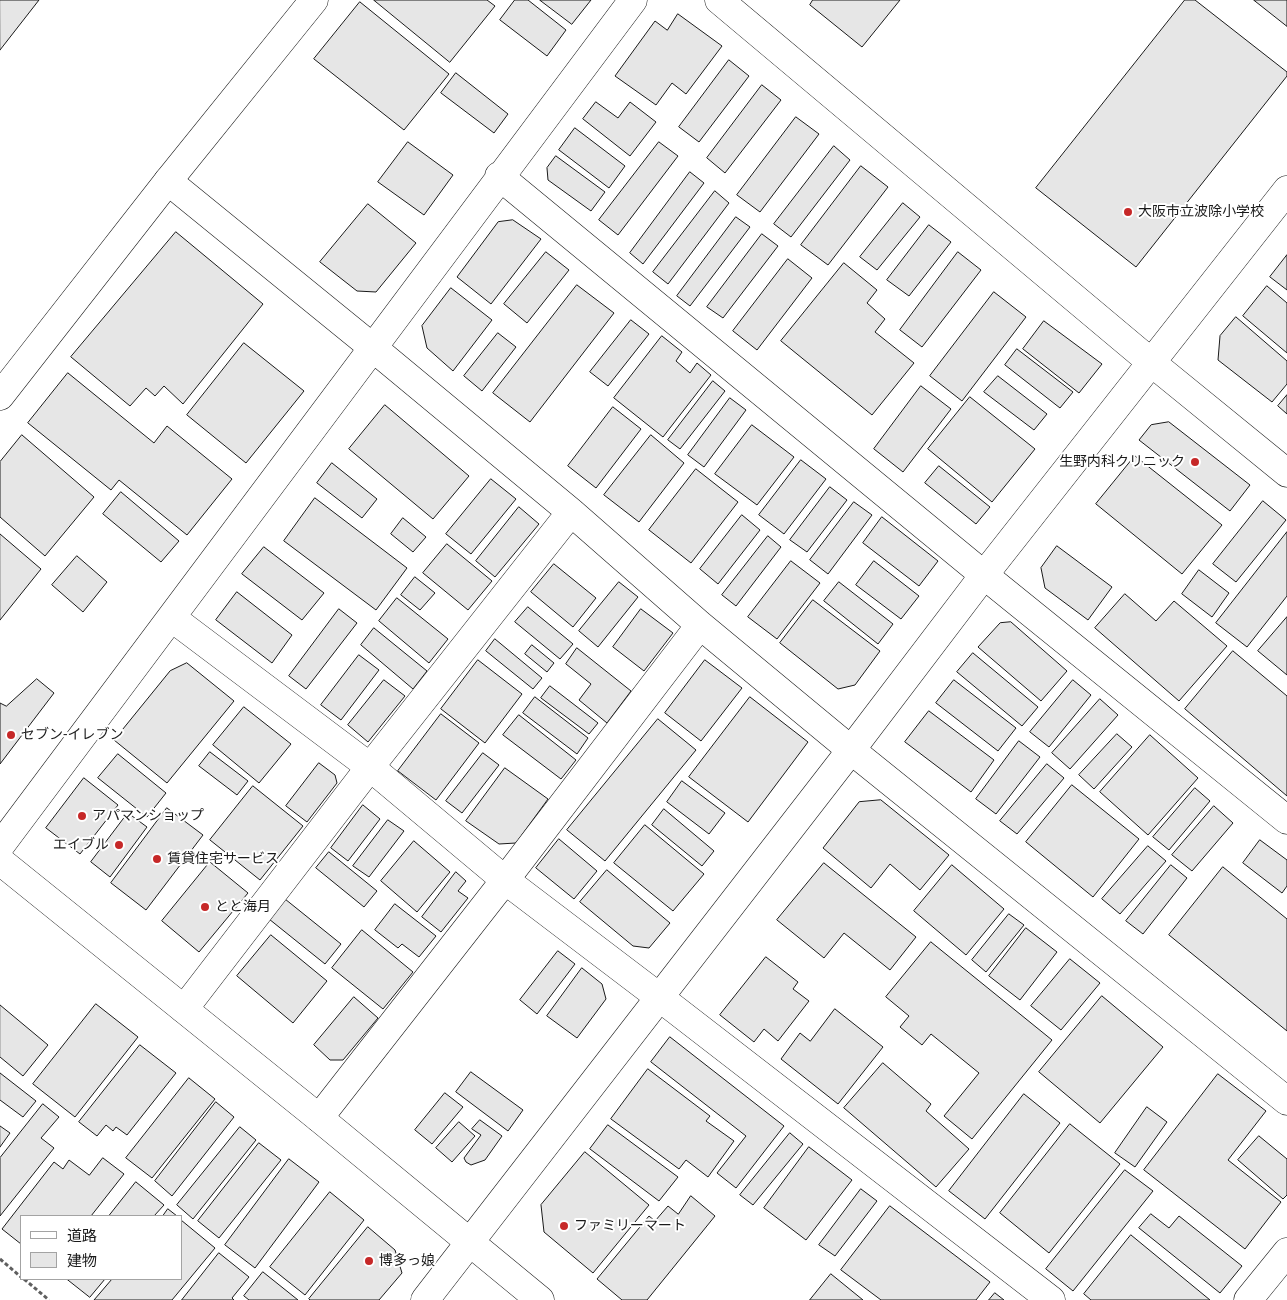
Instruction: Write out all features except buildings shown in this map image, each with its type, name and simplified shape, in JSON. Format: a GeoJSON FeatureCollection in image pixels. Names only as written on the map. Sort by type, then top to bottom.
{"type":"FeatureCollection","features":[{"type":"Feature","properties":{"kind":"street"},"geometry":{"type":"LineString","coordinates":[[0,396],[168,181],[314,0]]}},
{"type":"Feature","properties":{"kind":"street"},"geometry":{"type":"LineString","coordinates":[[0,846],[632,0]]}},
{"type":"Feature","properties":{"kind":"street"},"geometry":{"type":"LineString","coordinates":[[719,0],[1152,363],[1287,472]]}},
{"type":"Feature","properties":{"kind":"street"},"geometry":{"type":"LineString","coordinates":[[499,176],[984,575],[1287,820]]}},
{"type":"Feature","properties":{"kind":"street"},"geometry":{"type":"LineString","coordinates":[[168,181],[571,512],[700,626],[1287,1101]]}},
{"type":"Feature","properties":{"kind":"street"},"geometry":{"type":"LineString","coordinates":[[426,1300],[984,575],[1152,363],[1283,203]]}},
{"type":"Feature","properties":{"kind":"street"},"geometry":{"type":"LineString","coordinates":[[184,1009],[571,512]]}},
{"type":"Feature","properties":{"kind":"street"},"geometry":{"type":"LineString","coordinates":[[172,618],[370,768],[505,880],[1051,1300]]}},
{"type":"Feature","properties":{"kind":"street"},"geometry":{"type":"LineString","coordinates":[[319,1118],[700,626]]}},
{"type":"Feature","properties":{"kind":"street"},"geometry":{"type":"LineString","coordinates":[[0,861],[319,1118],[540,1300]]}},
{"type":"Feature","properties":{"kind":"street"},"geometry":{"type":"LineString","coordinates":[[1248,1300],[1287,1252]]}},
{"type":"Feature","properties":{"kind":"path"},"geometry":{"type":"LineString","coordinates":[[0,1259],[20,1276]]}},
{"type":"Feature","properties":{"kind":"path"},"geometry":{"type":"LineString","coordinates":[[24,1280],[49,1300]]}},
{"type":"Feature","properties":{"kind":"place","name":"大阪市立波除小学校"},"geometry":{"type":"Point","coordinates":[1128,212]}},
{"type":"Feature","properties":{"kind":"place","name":"生野内科クリニック"},"geometry":{"type":"Point","coordinates":[1195,462]}},
{"type":"Feature","properties":{"kind":"place","name":"セブン-イレブン"},"geometry":{"type":"Point","coordinates":[11,735]}},
{"type":"Feature","properties":{"kind":"place","name":"アパマンショップ"},"geometry":{"type":"Point","coordinates":[82,816]}},
{"type":"Feature","properties":{"kind":"place","name":"エイブル"},"geometry":{"type":"Point","coordinates":[119,845]}},
{"type":"Feature","properties":{"kind":"place","name":"賃貸住宅サービス"},"geometry":{"type":"Point","coordinates":[157,859]}},
{"type":"Feature","properties":{"kind":"place","name":"とと海月"},"geometry":{"type":"Point","coordinates":[205,907]}},
{"type":"Feature","properties":{"kind":"place","name":"ファミリーマート"},"geometry":{"type":"Point","coordinates":[564,1226]}},
{"type":"Feature","properties":{"kind":"place","name":"博多っ娘"},"geometry":{"type":"Point","coordinates":[369,1261]}}]}
